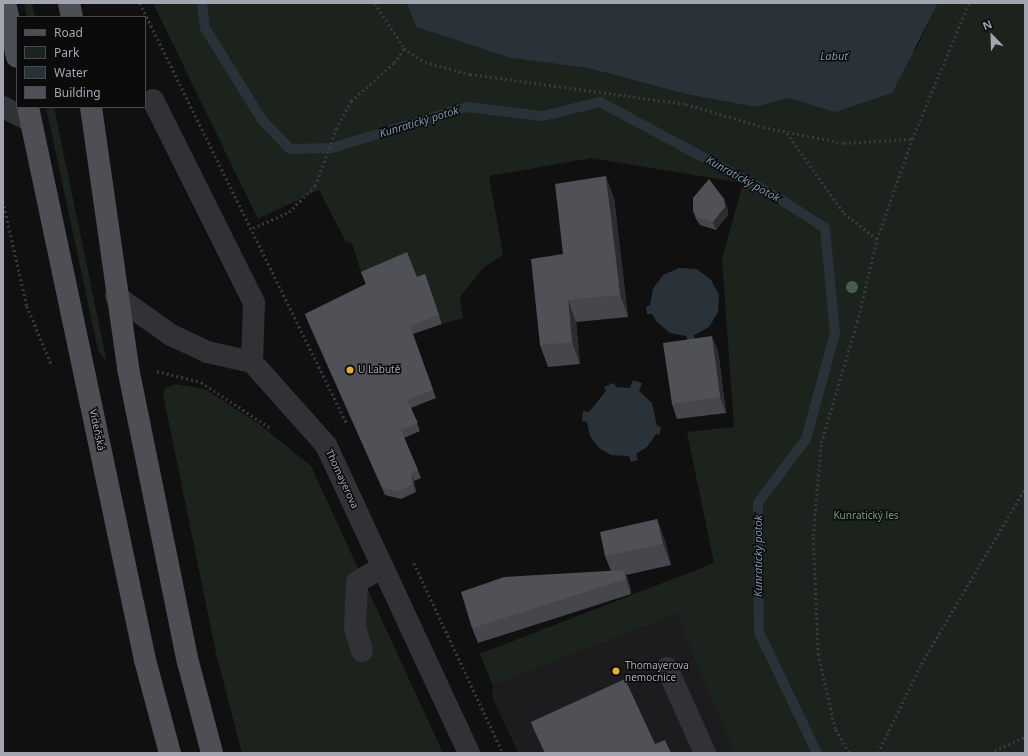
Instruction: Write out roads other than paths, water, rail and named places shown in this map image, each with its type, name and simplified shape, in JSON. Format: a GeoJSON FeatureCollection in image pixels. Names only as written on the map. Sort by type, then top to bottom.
{"type":"FeatureCollection","features":[{"type":"Feature","properties":{"kind":"main road"},"geometry":{"type":"LineString","coordinates":[[5,3],[16,52]]}},
{"type":"Feature","properties":{"kind":"main road"},"geometry":{"type":"LineString","coordinates":[[69,3],[72,16]]}},
{"type":"Feature","properties":{"kind":"main road"},"geometry":{"type":"LineString","coordinates":[[91,108],[116,296],[188,662],[212,753]]}},
{"type":"Feature","properties":{"kind":"main road","name":"Vídeňská"},"geometry":{"type":"LineString","coordinates":[[29,114],[144,660],[170,753]]}},
{"type":"Feature","properties":{"kind":"street"},"geometry":{"type":"LineString","coordinates":[[116,296],[177,338],[207,352],[252,362],[254,303],[153,100]]}},
{"type":"Feature","properties":{"kind":"street"},"geometry":{"type":"LineString","coordinates":[[3,107],[29,114]]}},
{"type":"Feature","properties":{"kind":"street","name":"Thomayerova"},"geometry":{"type":"LineString","coordinates":[[252,362],[326,445],[469,753]]}},
{"type":"Feature","properties":{"kind":"street"},"geometry":{"type":"LineString","coordinates":[[362,651],[354,628],[357,582],[383,568]]}},
{"type":"Feature","properties":{"kind":"street"},"geometry":{"type":"LineString","coordinates":[[667,668],[705,753]]}},
{"type":"Feature","properties":{"kind":"water","name":"Labuť"},"geometry":{"type":"Polygon","coordinates":[[[407,3],[938,3],[892,93],[835,112],[789,98],[755,107],[686,94],[588,68],[511,58],[416,27],[407,3]]]}},
{"type":"Feature","properties":{"kind":"water"},"geometry":{"type":"Polygon","coordinates":[[[679,268],[697,269],[711,280],[719,295],[718,312],[709,327],[694,335],[695,341],[688,342],[686,336],[670,333],[657,322],[652,314],[647,314],[646,307],[650,305],[653,289],[663,275],[679,268]]]}},
{"type":"Feature","properties":{"kind":"water"},"geometry":{"type":"Polygon","coordinates":[[[633,380],[642,383],[639,391],[652,403],[657,426],[661,427],[659,435],[656,434],[647,447],[636,454],[638,460],[631,462],[629,456],[611,455],[599,448],[590,436],[587,422],[582,421],[583,411],[589,412],[606,391],[604,387],[614,383],[616,387],[630,388],[633,380]]]}},
{"type":"Feature","properties":{"kind":"waterway","name":"Kunratický potok"},"geometry":{"type":"LineString","coordinates":[[202,3],[205,28],[262,120],[290,149],[332,148],[467,107],[543,116],[600,102],[775,196],[825,228],[835,333],[806,439],[758,503],[759,632],[817,753]]}},
{"type":"Feature","properties":{"kind":"place","name":"U Labutě"},"geometry":{"type":"Point","coordinates":[350,370]}},
{"type":"Feature","properties":{"kind":"place","name":"Thomayerova nemocnice"},"geometry":{"type":"Point","coordinates":[616,671]}},
{"type":"Feature","properties":{"kind":"park label","name":"Kunratický les"},"geometry":{"type":"Point","coordinates":[866,516]}}]}
